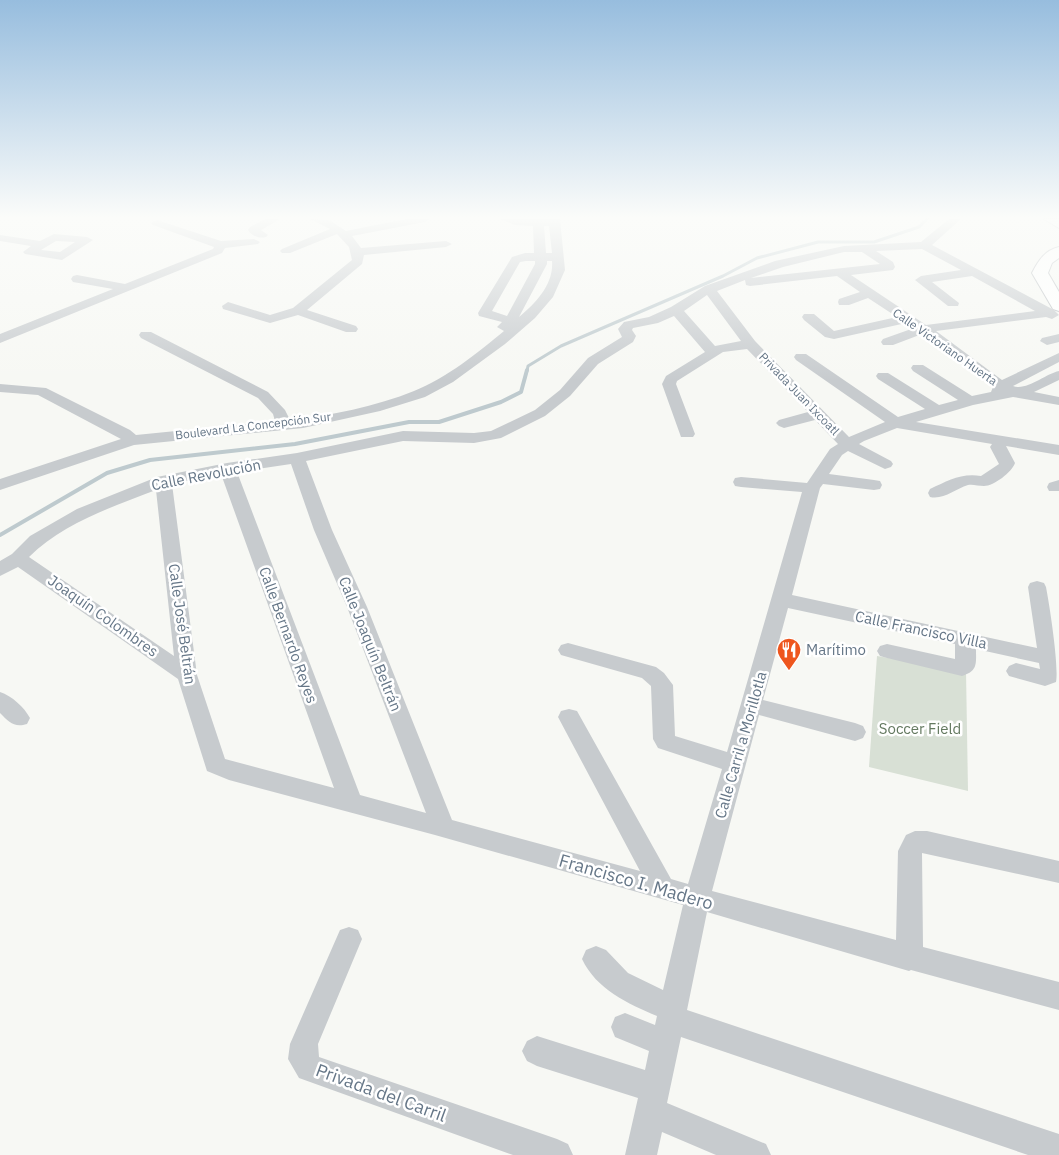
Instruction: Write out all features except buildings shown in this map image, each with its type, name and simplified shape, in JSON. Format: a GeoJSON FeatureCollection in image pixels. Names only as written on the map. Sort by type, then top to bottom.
{"type":"FeatureCollection","features":[{"type":"Feature","properties":{"kind":"main road"},"geometry":{"type":"LineString","coordinates":[[1040,273],[1056,312]]}},
{"type":"Feature","properties":{"kind":"main road"},"geometry":{"type":"LineString","coordinates":[[1053,273],[1053,281],[1059,287]]}},
{"type":"Feature","properties":{"kind":"street"},"geometry":{"type":"LineString","coordinates":[[0,339],[165,273]]}},
{"type":"Feature","properties":{"kind":"street"},"geometry":{"type":"LineString","coordinates":[[228,306],[270,319],[298,311],[344,273]]}},
{"type":"Feature","properties":{"kind":"street"},"geometry":{"type":"LineString","coordinates":[[508,273],[484,313],[516,323]]}},
{"type":"Feature","properties":{"kind":"street","name":"Boulevard La Concepción Sur"},"geometry":{"type":"LineString","coordinates":[[516,323],[537,273]]}},
{"type":"Feature","properties":{"kind":"street","name":"Boulevard La Concepción Sur"},"geometry":{"type":"LineString","coordinates":[[0,471],[128,436],[375,408],[420,394],[448,379],[549,294],[558,273]]}},
{"type":"Feature","properties":{"kind":"street"},"geometry":{"type":"LineString","coordinates":[[713,352],[676,310],[714,287],[752,273]]}},
{"type":"Feature","properties":{"kind":"street"},"geometry":{"type":"LineString","coordinates":[[767,273],[773,279]]}},
{"type":"Feature","properties":{"kind":"street"},"geometry":{"type":"LineString","coordinates":[[714,287],[840,273]]}},
{"type":"Feature","properties":{"kind":"street","name":"Calle Victoriano Huerta"},"geometry":{"type":"LineString","coordinates":[[840,273],[1011,388]]}},
{"type":"Feature","properties":{"kind":"street"},"geometry":{"type":"LineString","coordinates":[[953,303],[921,280],[968,273]]}},
{"type":"Feature","properties":{"kind":"street"},"geometry":{"type":"LineString","coordinates":[[976,273],[1056,312]]}},
{"type":"Feature","properties":{"kind":"street"},"geometry":{"type":"LineString","coordinates":[[77,279],[128,288]]}},
{"type":"Feature","properties":{"kind":"street","name":"Privada Juan Ixcoatl"},"geometry":{"type":"LineString","coordinates":[[714,287],[750,344],[847,444],[885,464]]}},
{"type":"Feature","properties":{"kind":"street"},"geometry":{"type":"LineString","coordinates":[[844,302],[869,293]]}},
{"type":"Feature","properties":{"kind":"street","name":"Calle Revolución"},"geometry":{"type":"LineString","coordinates":[[0,570],[18,558],[36,540],[83,513],[163,481],[227,468],[297,458],[403,436],[474,438],[496,435],[540,413],[565,393],[593,361],[628,338],[626,327],[652,320],[676,310]]}},
{"type":"Feature","properties":{"kind":"street"},"geometry":{"type":"LineString","coordinates":[[298,311],[351,330]]}},
{"type":"Feature","properties":{"kind":"street"},"geometry":{"type":"LineString","coordinates":[[888,342],[924,330],[1056,312]]}},
{"type":"Feature","properties":{"kind":"street"},"geometry":{"type":"LineString","coordinates":[[809,316],[830,334],[834,335],[907,319]]}},
{"type":"Feature","properties":{"kind":"street"},"geometry":{"type":"LineString","coordinates":[[146,335],[263,395],[282,419]]}},
{"type":"Feature","properties":{"kind":"street","name":"Privada Juan Ixcoatl"},"geometry":{"type":"LineString","coordinates":[[687,434],[669,384],[671,379],[713,352],[750,344]]}},
{"type":"Feature","properties":{"kind":"street"},"geometry":{"type":"LineString","coordinates":[[801,357],[896,423],[1059,450]]}},
{"type":"Feature","properties":{"kind":"street"},"geometry":{"type":"LineString","coordinates":[[1011,388],[1059,357]]}},
{"type":"Feature","properties":{"kind":"street"},"geometry":{"type":"LineString","coordinates":[[918,368],[970,402]]}},
{"type":"Feature","properties":{"kind":"street"},"geometry":{"type":"LineString","coordinates":[[1011,388],[1059,375]]}},
{"type":"Feature","properties":{"kind":"street"},"geometry":{"type":"LineString","coordinates":[[883,376],[938,411]]}},
{"type":"Feature","properties":{"kind":"street"},"geometry":{"type":"LineString","coordinates":[[0,388],[41,391],[128,436]]}},
{"type":"Feature","properties":{"kind":"street"},"geometry":{"type":"LineString","coordinates":[[1011,388],[1059,401]]}},
{"type":"Feature","properties":{"kind":"street","name":"Calle Carril a Morillotla"},"geometry":{"type":"LineString","coordinates":[[641,1155],[697,899],[816,483],[836,452],[847,444],[896,423],[1011,388]]}},
{"type":"Feature","properties":{"kind":"street"},"geometry":{"type":"LineString","coordinates":[[784,423],[819,414]]}},
{"type":"Feature","properties":{"kind":"street"},"geometry":{"type":"LineString","coordinates":[[936,493],[967,479],[984,481],[1006,466],[1007,463],[998,447],[989,421]]}},
{"type":"Feature","properties":{"kind":"street","name":"Boulevard La Concepción Sur"},"geometry":{"type":"LineString","coordinates":[[0,485],[128,436]]}},
{"type":"Feature","properties":{"kind":"street","name":"Calle Joaquín Beltrán"},"geometry":{"type":"LineString","coordinates":[[297,458],[323,530],[360,617],[444,829]]}},
{"type":"Feature","properties":{"kind":"street","name":"Calle Bernardo Reyes"},"geometry":{"type":"LineString","coordinates":[[227,468],[350,801]]}},
{"type":"Feature","properties":{"kind":"street","name":"Calle José Beltrán"},"geometry":{"type":"LineString","coordinates":[[163,481],[188,675],[215,765]]}},
{"type":"Feature","properties":{"kind":"street"},"geometry":{"type":"LineString","coordinates":[[741,482],[874,484]]}},
{"type":"Feature","properties":{"kind":"street","name":"Joaquín Colombres"},"geometry":{"type":"LineString","coordinates":[[18,558],[188,675]]}},
{"type":"Feature","properties":{"kind":"street"},"geometry":{"type":"LineString","coordinates":[[1016,671],[1049,677],[1051,672],[1054,659],[1037,587]]}},
{"type":"Feature","properties":{"kind":"street","name":"Calle Francisco Villa"},"geometry":{"type":"LineString","coordinates":[[782,600],[1054,659]]}},
{"type":"Feature","properties":{"kind":"street"},"geometry":{"type":"LineString","coordinates":[[887,651],[962,668],[966,666],[965,639]]}},
{"type":"Feature","properties":{"kind":"street"},"geometry":{"type":"LineString","coordinates":[[568,650],[649,672],[657,678],[662,686],[664,739],[666,742],[736,764]]}},
{"type":"Feature","properties":{"kind":"street"},"geometry":{"type":"LineString","coordinates":[[0,700],[19,718]]}},
{"type":"Feature","properties":{"kind":"street"},"geometry":{"type":"LineString","coordinates":[[752,705],[855,732]]}},
{"type":"Feature","properties":{"kind":"street"},"geometry":{"type":"LineString","coordinates":[[569,717],[663,889]]}},
{"type":"Feature","properties":{"kind":"street","name":"Francisco I. Madero"},"geometry":{"type":"LineString","coordinates":[[215,765],[229,771],[350,801],[444,829],[910,958],[1059,996]]}},
{"type":"Feature","properties":{"kind":"street"},"geometry":{"type":"LineString","coordinates":[[910,958],[910,850],[915,842],[927,842],[1059,872]]}},
{"type":"Feature","properties":{"kind":"street","name":"Privada del Carril"},"geometry":{"type":"LineString","coordinates":[[349,939],[304,1044],[303,1059],[309,1068],[557,1155]]}},
{"type":"Feature","properties":{"kind":"street"},"geometry":{"type":"LineString","coordinates":[[596,959],[618,982],[647,998],[670,1024]]}},
{"type":"Feature","properties":{"kind":"street"},"geometry":{"type":"LineString","coordinates":[[625,1027],[670,1024],[1059,1150]]}},
{"type":"Feature","properties":{"kind":"street"},"geometry":{"type":"LineString","coordinates":[[537,1052],[653,1100],[710,1138],[755,1155]]}},
{"type":"Feature","properties":{"kind":"green space","name":"Soccer Field"},"geometry":{"type":"Polygon","coordinates":[[[877,656],[966,671],[968,791],[869,767],[877,656]]]}},
{"type":"Feature","properties":{"kind":"waterway"},"geometry":{"type":"LineString","coordinates":[[527,371],[528,366],[561,346],[729,273]]}},
{"type":"Feature","properties":{"kind":"waterway"},"geometry":{"type":"LineString","coordinates":[[0,535],[107,473],[150,460],[295,444],[409,422],[439,422],[501,402],[521,392],[527,370]]}},
{"type":"Feature","properties":{"kind":"place","name":"Marítimo"},"geometry":{"type":"Point","coordinates":[789,671]}}]}
